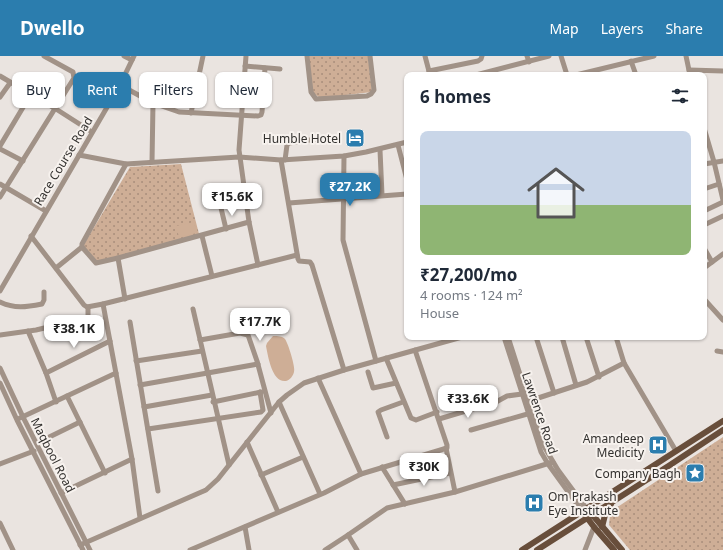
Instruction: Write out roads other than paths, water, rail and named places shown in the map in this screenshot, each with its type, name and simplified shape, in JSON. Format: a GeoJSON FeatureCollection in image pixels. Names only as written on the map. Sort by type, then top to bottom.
{"type":"FeatureCollection","features":[{"type":"Feature","properties":{"kind":"main road"},"geometry":{"type":"LineString","coordinates":[[522,550],[723,420]]}},
{"type":"Feature","properties":{"kind":"main road"},"geometry":{"type":"LineString","coordinates":[[537,550],[723,430]]}},
{"type":"Feature","properties":{"kind":"main road"},"geometry":{"type":"LineString","coordinates":[[602,527],[605,515],[612,502]]}},
{"type":"Feature","properties":{"kind":"main road"},"geometry":{"type":"LineString","coordinates":[[584,509],[622,550]]}},
{"type":"Feature","properties":{"kind":"main road"},"geometry":{"type":"LineString","coordinates":[[590,517],[594,527],[614,550]]}},
{"type":"Feature","properties":{"kind":"street"},"geometry":{"type":"LineString","coordinates":[[0,197],[56,109],[75,76],[73,72],[44,56]]}},
{"type":"Feature","properties":{"kind":"street"},"geometry":{"type":"LineString","coordinates":[[124,56],[133,58]]}},
{"type":"Feature","properties":{"kind":"street"},"geometry":{"type":"LineString","coordinates":[[191,113],[203,56]]}},
{"type":"Feature","properties":{"kind":"street"},"geometry":{"type":"LineString","coordinates":[[246,56],[238,141],[239,157],[258,265]]}},
{"type":"Feature","properties":{"kind":"street"},"geometry":{"type":"LineString","coordinates":[[307,56],[310,92],[316,99],[367,96],[371,94],[374,90],[370,56]]}},
{"type":"Feature","properties":{"kind":"street"},"geometry":{"type":"LineString","coordinates":[[422,56],[428,72]]}},
{"type":"Feature","properties":{"kind":"street"},"geometry":{"type":"LineString","coordinates":[[425,56],[429,72]]}},
{"type":"Feature","properties":{"kind":"street"},"geometry":{"type":"LineString","coordinates":[[437,72],[478,61],[482,56]]}},
{"type":"Feature","properties":{"kind":"street"},"geometry":{"type":"LineString","coordinates":[[527,56],[529,62]]}},
{"type":"Feature","properties":{"kind":"street"},"geometry":{"type":"LineString","coordinates":[[488,72],[549,56]]}},
{"type":"Feature","properties":{"kind":"street"},"geometry":{"type":"LineString","coordinates":[[561,56],[566,72]]}},
{"type":"Feature","properties":{"kind":"street"},"geometry":{"type":"LineString","coordinates":[[588,72],[654,56]]}},
{"type":"Feature","properties":{"kind":"street"},"geometry":{"type":"LineString","coordinates":[[686,56],[690,72]]}},
{"type":"Feature","properties":{"kind":"street","name":"Race Course Road"},"geometry":{"type":"LineString","coordinates":[[126,72],[133,58]]}},
{"type":"Feature","properties":{"kind":"street"},"geometry":{"type":"LineString","coordinates":[[631,61],[635,72]]}},
{"type":"Feature","properties":{"kind":"street"},"geometry":{"type":"LineString","coordinates":[[245,66],[280,69]]}},
{"type":"Feature","properties":{"kind":"street"},"geometry":{"type":"LineString","coordinates":[[167,108],[179,112],[191,113],[261,115],[265,68]]}},
{"type":"Feature","properties":{"kind":"street"},"geometry":{"type":"LineString","coordinates":[[706,72],[723,71]]}},
{"type":"Feature","properties":{"kind":"street"},"geometry":{"type":"LineString","coordinates":[[0,76],[10,82],[0,97]]}},
{"type":"Feature","properties":{"kind":"street"},"geometry":{"type":"LineString","coordinates":[[22,161],[0,147],[23,108]]}},
{"type":"Feature","properties":{"kind":"street","name":"Race Course Road"},"geometry":{"type":"LineString","coordinates":[[0,291],[106,108]]}},
{"type":"Feature","properties":{"kind":"street"},"geometry":{"type":"LineString","coordinates":[[152,162],[153,108]]}},
{"type":"Feature","properties":{"kind":"street"},"geometry":{"type":"LineString","coordinates":[[56,109],[92,132]]}},
{"type":"Feature","properties":{"kind":"street"},"geometry":{"type":"LineString","coordinates":[[324,138],[289,143],[287,145],[283,160],[297,255],[299,261],[310,262],[312,265],[344,370]]}},
{"type":"Feature","properties":{"kind":"street"},"geometry":{"type":"LineString","coordinates":[[707,142],[714,162],[723,201],[707,209]]}},
{"type":"Feature","properties":{"kind":"street"},"geometry":{"type":"LineString","coordinates":[[79,154],[126,164],[239,157],[283,160],[344,156],[380,150],[404,143]]}},
{"type":"Feature","properties":{"kind":"street"},"geometry":{"type":"LineString","coordinates":[[398,145],[404,168]]}},
{"type":"Feature","properties":{"kind":"street"},"geometry":{"type":"LineString","coordinates":[[380,150],[382,195]]}},
{"type":"Feature","properties":{"kind":"street"},"geometry":{"type":"LineString","coordinates":[[344,156],[344,247],[376,361]]}},
{"type":"Feature","properties":{"kind":"street"},"geometry":{"type":"LineString","coordinates":[[707,163],[723,161]]}},
{"type":"Feature","properties":{"kind":"street"},"geometry":{"type":"LineString","coordinates":[[56,268],[82,247],[82,244],[126,164]]}},
{"type":"Feature","properties":{"kind":"street"},"geometry":{"type":"LineString","coordinates":[[0,184],[46,211]]}},
{"type":"Feature","properties":{"kind":"street"},"geometry":{"type":"LineString","coordinates":[[707,188],[719,184]]}},
{"type":"Feature","properties":{"kind":"street"},"geometry":{"type":"LineString","coordinates":[[289,203],[404,194]]}},
{"type":"Feature","properties":{"kind":"street"},"geometry":{"type":"LineString","coordinates":[[221,208],[226,230]]}},
{"type":"Feature","properties":{"kind":"street"},"geometry":{"type":"LineString","coordinates":[[707,223],[723,216]]}},
{"type":"Feature","properties":{"kind":"street"},"geometry":{"type":"LineString","coordinates":[[82,247],[97,263],[226,230],[250,222]]}},
{"type":"Feature","properties":{"kind":"street"},"geometry":{"type":"LineString","coordinates":[[31,236],[84,305],[88,307],[297,255]]}},
{"type":"Feature","properties":{"kind":"street"},"geometry":{"type":"LineString","coordinates":[[202,236],[212,276]]}},
{"type":"Feature","properties":{"kind":"street"},"geometry":{"type":"LineString","coordinates":[[707,253],[712,262]]}},
{"type":"Feature","properties":{"kind":"street"},"geometry":{"type":"LineString","coordinates":[[707,266],[723,254]]}},
{"type":"Feature","properties":{"kind":"street"},"geometry":{"type":"LineString","coordinates":[[118,258],[125,299]]}},
{"type":"Feature","properties":{"kind":"street","name":"Race Course Road"},"geometry":{"type":"LineString","coordinates":[[0,286],[8,276]]}},
{"type":"Feature","properties":{"kind":"street"},"geometry":{"type":"LineString","coordinates":[[0,302],[12,307],[42,304],[44,300],[44,292]]}},
{"type":"Feature","properties":{"kind":"street"},"geometry":{"type":"LineString","coordinates":[[707,302],[723,320]]}},
{"type":"Feature","properties":{"kind":"street"},"geometry":{"type":"LineString","coordinates":[[103,304],[132,459],[140,518]]}},
{"type":"Feature","properties":{"kind":"street"},"geometry":{"type":"LineString","coordinates":[[0,335],[28,331],[86,318],[88,316],[88,307]]}},
{"type":"Feature","properties":{"kind":"street"},"geometry":{"type":"LineString","coordinates":[[193,309],[213,402],[229,465]]}},
{"type":"Feature","properties":{"kind":"street"},"geometry":{"type":"LineString","coordinates":[[130,322],[158,491]]}},
{"type":"Feature","properties":{"kind":"street"},"geometry":{"type":"LineString","coordinates":[[28,331],[46,372],[56,402]]}},
{"type":"Feature","properties":{"kind":"street"},"geometry":{"type":"LineString","coordinates":[[148,429],[261,412],[263,410],[258,364],[249,336],[246,334],[240,334],[200,340]]}},
{"type":"Feature","properties":{"kind":"street"},"geometry":{"type":"LineString","coordinates":[[80,545],[206,490],[218,479],[279,402],[304,383],[344,370],[451,340]]}},
{"type":"Feature","properties":{"kind":"street","name":"Lawrence Road"},"geometry":{"type":"LineString","coordinates":[[505,340],[522,394],[530,413],[539,446],[584,509]]}},
{"type":"Feature","properties":{"kind":"street","name":"Lawrence Road"},"geometry":{"type":"LineString","coordinates":[[509,340],[529,401],[530,413]]}},
{"type":"Feature","properties":{"kind":"street"},"geometry":{"type":"LineString","coordinates":[[537,340],[554,393]]}},
{"type":"Feature","properties":{"kind":"street"},"geometry":{"type":"LineString","coordinates":[[563,340],[576,385]]}},
{"type":"Feature","properties":{"kind":"street"},"geometry":{"type":"LineString","coordinates":[[587,340],[599,377]]}},
{"type":"Feature","properties":{"kind":"street"},"geometry":{"type":"LineString","coordinates":[[617,340],[624,363],[676,451]]}},
{"type":"Feature","properties":{"kind":"street"},"geometry":{"type":"LineString","coordinates":[[46,372],[110,341]]}},
{"type":"Feature","properties":{"kind":"street"},"geometry":{"type":"LineString","coordinates":[[415,350],[447,445],[446,448],[450,472],[455,492]]}},
{"type":"Feature","properties":{"kind":"street"},"geometry":{"type":"LineString","coordinates":[[136,361],[202,351]]}},
{"type":"Feature","properties":{"kind":"street"},"geometry":{"type":"LineString","coordinates":[[717,351],[723,352]]}},
{"type":"Feature","properties":{"kind":"street"},"geometry":{"type":"LineString","coordinates":[[386,358],[410,416],[414,420],[437,412]]}},
{"type":"Feature","properties":{"kind":"street"},"geometry":{"type":"LineString","coordinates":[[529,401],[599,377],[624,363]]}},
{"type":"Feature","properties":{"kind":"street"},"geometry":{"type":"LineString","coordinates":[[140,385],[258,364]]}},
{"type":"Feature","properties":{"kind":"street","name":"Maqbool Road"},"geometry":{"type":"LineString","coordinates":[[0,368],[90,550]]}},
{"type":"Feature","properties":{"kind":"street"},"geometry":{"type":"LineString","coordinates":[[368,372],[374,389],[396,384]]}},
{"type":"Feature","properties":{"kind":"street"},"geometry":{"type":"LineString","coordinates":[[17,420],[116,373]]}},
{"type":"Feature","properties":{"kind":"street"},"geometry":{"type":"LineString","coordinates":[[318,378],[361,474]]}},
{"type":"Feature","properties":{"kind":"street","name":"Maqbool Road"},"geometry":{"type":"LineString","coordinates":[[0,383],[17,420],[34,450],[83,550]]}},
{"type":"Feature","properties":{"kind":"street"},"geometry":{"type":"LineString","coordinates":[[213,402],[262,392]]}},
{"type":"Feature","properties":{"kind":"street"},"geometry":{"type":"LineString","coordinates":[[262,392],[271,413]]}},
{"type":"Feature","properties":{"kind":"street"},"geometry":{"type":"LineString","coordinates":[[439,419],[496,402],[510,396],[522,394]]}},
{"type":"Feature","properties":{"kind":"street"},"geometry":{"type":"LineString","coordinates":[[144,407],[212,395]]}},
{"type":"Feature","properties":{"kind":"street"},"geometry":{"type":"LineString","coordinates":[[67,396],[105,473]]}},
{"type":"Feature","properties":{"kind":"street"},"geometry":{"type":"LineString","coordinates":[[279,402],[320,494]]}},
{"type":"Feature","properties":{"kind":"street"},"geometry":{"type":"LineString","coordinates":[[387,437],[378,412],[403,402]]}},
{"type":"Feature","properties":{"kind":"street"},"geometry":{"type":"LineString","coordinates":[[471,430],[530,413]]}},
{"type":"Feature","properties":{"kind":"street"},"geometry":{"type":"LineString","coordinates":[[37,443],[80,422]]}},
{"type":"Feature","properties":{"kind":"street"},"geometry":{"type":"LineString","coordinates":[[247,442],[278,512]]}},
{"type":"Feature","properties":{"kind":"street"},"geometry":{"type":"LineString","coordinates":[[190,550],[320,494],[361,474],[446,448]]}},
{"type":"Feature","properties":{"kind":"street"},"geometry":{"type":"LineString","coordinates":[[0,464],[34,450]]}},
{"type":"Feature","properties":{"kind":"street"},"geometry":{"type":"LineString","coordinates":[[261,475],[303,457]]}},
{"type":"Feature","properties":{"kind":"street"},"geometry":{"type":"LineString","coordinates":[[61,493],[132,459]]}},
{"type":"Feature","properties":{"kind":"street"},"geometry":{"type":"LineString","coordinates":[[325,550],[387,508],[455,492],[550,463]]}},
{"type":"Feature","properties":{"kind":"street"},"geometry":{"type":"LineString","coordinates":[[382,467],[405,504]]}},
{"type":"Feature","properties":{"kind":"street"},"geometry":{"type":"LineString","coordinates":[[393,485],[450,472]]}},
{"type":"Feature","properties":{"kind":"street"},"geometry":{"type":"LineString","coordinates":[[0,524],[13,550]]}},
{"type":"Feature","properties":{"kind":"street"},"geometry":{"type":"LineString","coordinates":[[245,527],[249,550]]}},
{"type":"Feature","properties":{"kind":"street"},"geometry":{"type":"LineString","coordinates":[[585,550],[594,527]]}},
{"type":"Feature","properties":{"kind":"street"},"geometry":{"type":"LineString","coordinates":[[348,535],[357,550]]}},
{"type":"Feature","properties":{"kind":"place","name":"Humble Hotel"},"geometry":{"type":"Point","coordinates":[355,138]}},
{"type":"Feature","properties":{"kind":"place","name":"Amandeep Medicity"},"geometry":{"type":"Point","coordinates":[658,445]}},
{"type":"Feature","properties":{"kind":"place","name":"Company Bagh"},"geometry":{"type":"Point","coordinates":[695,473]}},
{"type":"Feature","properties":{"kind":"place","name":"Om Prakash Eye Institute"},"geometry":{"type":"Point","coordinates":[534,503]}}]}
